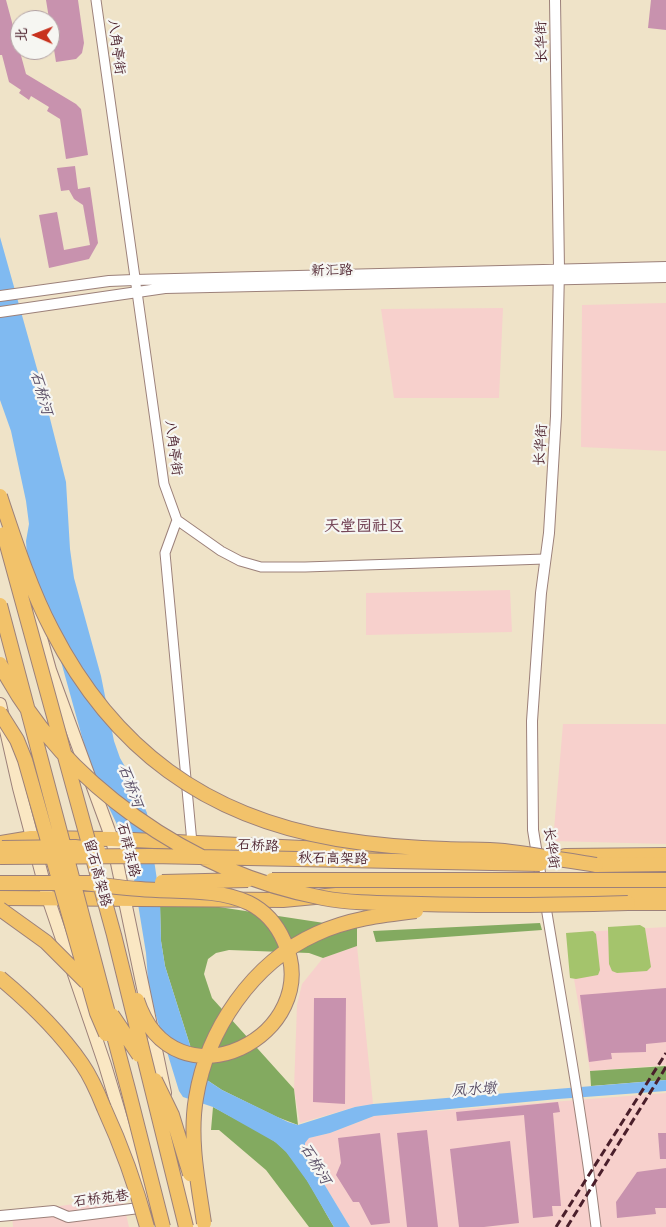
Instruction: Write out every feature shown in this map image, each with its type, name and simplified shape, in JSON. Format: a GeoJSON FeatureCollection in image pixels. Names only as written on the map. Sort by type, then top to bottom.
{"type":"FeatureCollection","features":[{"type":"Feature","properties":{"kind":"main road","name":"石祥东路"},"geometry":{"type":"LineString","coordinates":[[0,489],[50,670],[115,839],[130,900],[180,1163],[201,1226]]}},
{"type":"Feature","properties":{"kind":"main road"},"geometry":{"type":"LineString","coordinates":[[0,496],[38,601],[51,629],[81,680],[138,746],[166,770],[201,793],[226,806],[274,824],[338,840],[416,847],[503,851],[596,865]]}},
{"type":"Feature","properties":{"kind":"main road","name":"留石高架路"},"geometry":{"type":"LineString","coordinates":[[0,521],[114,936],[186,1227]]}},
{"type":"Feature","properties":{"kind":"main road","name":"留石高架路"},"geometry":{"type":"LineString","coordinates":[[0,605],[163,1227]]}},
{"type":"Feature","properties":{"kind":"main road"},"geometry":{"type":"LineString","coordinates":[[0,664],[23,704],[44,732],[98,788],[136,817],[201,856],[245,876],[281,888],[324,898],[359,902],[484,906],[666,903]]}},
{"type":"Feature","properties":{"kind":"main road"},"geometry":{"type":"LineString","coordinates":[[0,704],[31,838],[48,898],[105,1065],[153,1227]]}},
{"type":"Feature","properties":{"kind":"main road"},"geometry":{"type":"LineString","coordinates":[[0,713],[12,730],[25,760],[97,1013],[128,1089]]}},
{"type":"Feature","properties":{"kind":"main road"},"geometry":{"type":"LineString","coordinates":[[80,809],[97,845],[107,883],[109,892],[133,985],[142,1013],[156,1035],[170,1046],[183,1052],[201,1056],[220,1056],[236,1052],[251,1044],[273,1023],[282,1011],[290,995],[289,952],[283,938],[270,919],[248,903],[218,894],[140,889],[112,886],[102,885],[84,883]]}},
{"type":"Feature","properties":{"kind":"main road","name":"石桥路"},"geometry":{"type":"LineString","coordinates":[[0,843],[31,838],[115,839],[498,857],[666,855]]}},
{"type":"Feature","properties":{"kind":"main road"},"geometry":{"type":"LineString","coordinates":[[0,848],[75,847],[151,856]]}},
{"type":"Feature","properties":{"kind":"main road","name":"秋石高架路"},"geometry":{"type":"LineString","coordinates":[[0,858],[151,856],[596,865],[666,864]]}},
{"type":"Feature","properties":{"kind":"main road","name":"秋石高架路"},"geometry":{"type":"LineString","coordinates":[[0,883],[268,880],[666,880]]}},
{"type":"Feature","properties":{"kind":"main road"},"geometry":{"type":"LineString","coordinates":[[0,898],[283,900],[368,892],[666,890]]}},
{"type":"Feature","properties":{"kind":"main road"},"geometry":{"type":"LineString","coordinates":[[201,1226],[193,1142],[195,1099],[205,1059],[231,1008],[246,989],[270,965],[295,945],[334,927],[383,914],[484,906]]}},
{"type":"Feature","properties":{"kind":"main road"},"geometry":{"type":"LineString","coordinates":[[0,909],[46,942],[75,969],[99,998],[138,1052],[172,1115],[201,1226]]}},
{"type":"Feature","properties":{"kind":"main road"},"geometry":{"type":"LineString","coordinates":[[0,978],[63,1039],[83,1065],[97,1091],[127,1162],[147,1227]]}},
{"type":"Feature","properties":{"kind":"street","name":"八角亭街"},"geometry":{"type":"LineString","coordinates":[[96,0],[164,484],[177,520]]}},
{"type":"Feature","properties":{"kind":"street","name":"长华街"},"geometry":{"type":"LineString","coordinates":[[543,891],[533,830],[532,721],[541,593],[549,533],[556,416],[559,274],[555,0]]}},
{"type":"Feature","properties":{"kind":"street","name":"新汇路"},"geometry":{"type":"LineString","coordinates":[[0,312],[165,288],[559,274],[666,266]]}},
{"type":"Feature","properties":{"kind":"street","name":"新汇路"},"geometry":{"type":"LineString","coordinates":[[0,296],[109,281],[134,280],[559,274],[666,277]]}},
{"type":"Feature","properties":{"kind":"street"},"geometry":{"type":"LineString","coordinates":[[192,843],[165,553],[177,520],[221,551],[240,561],[261,567],[545,559]]}},
{"type":"Feature","properties":{"kind":"street"},"geometry":{"type":"LineString","coordinates":[[543,891],[580,1106],[596,1227]]}},
{"type":"Feature","properties":{"kind":"street","name":"石桥苑巷"},"geometry":{"type":"LineString","coordinates":[[0,1216],[54,1211],[68,1217],[148,1207]]}},
{"type":"Feature","properties":{"kind":"shaded area"},"geometry":{"type":"Polygon","coordinates":[[[666,303],[666,451],[581,447],[582,305],[666,303]]]}},
{"type":"Feature","properties":{"kind":"shaded area"},"geometry":{"type":"Polygon","coordinates":[[[503,308],[499,398],[394,398],[381,309],[503,308]]]}},
{"type":"Feature","properties":{"kind":"shaded area"},"geometry":{"type":"Polygon","coordinates":[[[510,590],[512,632],[366,635],[366,593],[510,590]]]}},
{"type":"Feature","properties":{"kind":"shaded area"},"geometry":{"type":"Polygon","coordinates":[[[563,724],[666,724],[666,844],[553,841],[563,724]]]}},
{"type":"Feature","properties":{"kind":"shaded area"},"geometry":{"type":"Polygon","coordinates":[[[666,927],[666,1065],[590,1071],[566,933],[666,927]]]}},
{"type":"Feature","properties":{"kind":"shaded area"},"geometry":{"type":"Polygon","coordinates":[[[357,946],[373,1104],[355,1107],[300,1123],[294,1089],[297,1005],[302,984],[323,958],[357,946]]]}},
{"type":"Feature","properties":{"kind":"shaded area"},"geometry":{"type":"Polygon","coordinates":[[[666,1093],[666,1227],[350,1227],[305,1150],[305,1143],[309,1138],[330,1133],[374,1116],[666,1093]]]}},
{"type":"Feature","properties":{"kind":"shaded area"},"geometry":{"type":"Polygon","coordinates":[[[122,1197],[129,1227],[13,1227],[12,1213],[122,1197]]]}},
{"type":"Feature","properties":{"kind":"green space"},"geometry":{"type":"Polygon","coordinates":[[[160,906],[219,907],[357,928],[357,946],[323,958],[309,953],[229,950],[216,953],[208,959],[204,974],[212,998],[294,1089],[298,1125],[277,1117],[222,1090],[207,1080],[195,1061],[165,966],[161,941],[160,906]]]}},
{"type":"Feature","properties":{"kind":"green space"},"geometry":{"type":"Polygon","coordinates":[[[540,923],[542,930],[376,942],[373,931],[540,923]]]}},
{"type":"Feature","properties":{"kind":"green space"},"geometry":{"type":"Polygon","coordinates":[[[640,925],[645,928],[651,967],[647,971],[617,973],[612,971],[609,964],[608,927],[640,925]]]}},
{"type":"Feature","properties":{"kind":"green space"},"geometry":{"type":"Polygon","coordinates":[[[593,931],[596,934],[600,970],[598,975],[576,979],[570,978],[566,933],[593,931]]]}},
{"type":"Feature","properties":{"kind":"green space"},"geometry":{"type":"Polygon","coordinates":[[[666,1066],[666,1080],[591,1086],[590,1071],[666,1066]]]}},
{"type":"Feature","properties":{"kind":"green space"},"geometry":{"type":"Polygon","coordinates":[[[213,1107],[259,1132],[283,1148],[300,1169],[334,1227],[309,1227],[266,1170],[219,1130],[211,1130],[213,1107]]]}},
{"type":"Feature","properties":{"kind":"water","name":"石桥河"},"geometry":{"type":"Polygon","coordinates":[[[0,237],[41,383],[66,482],[70,549],[74,578],[101,676],[114,741],[120,758],[131,777],[147,813],[160,900],[161,941],[165,966],[195,1061],[207,1080],[222,1090],[298,1125],[355,1107],[373,1104],[666,1080],[666,1091],[374,1116],[330,1133],[309,1138],[305,1143],[305,1150],[309,1159],[350,1227],[334,1227],[307,1181],[286,1152],[275,1142],[213,1107],[183,1097],[179,1091],[149,993],[146,953],[129,849],[92,773],[42,593],[31,570],[27,556],[26,541],[29,524],[26,501],[11,431],[0,400],[0,237]]]}},
{"type":"Feature","properties":{"kind":"building"},"geometry":{"type":"Polygon","coordinates":[[[0,0],[6,0],[10,15],[10,60],[22,60],[26,74],[76,104],[81,109],[88,155],[66,159],[60,119],[47,111],[49,107],[31,96],[29,100],[19,93],[21,90],[9,82],[2,55],[0,55],[0,0]]]}},
{"type":"Feature","properties":{"kind":"building"},"geometry":{"type":"Polygon","coordinates":[[[46,0],[78,0],[84,43],[82,53],[76,59],[56,62],[56,60],[60,60],[60,10],[48,10],[46,0]]]}},
{"type":"Feature","properties":{"kind":"building"},"geometry":{"type":"Polygon","coordinates":[[[651,0],[666,0],[666,30],[648,28],[651,0]]]}},
{"type":"Feature","properties":{"kind":"building"},"geometry":{"type":"Polygon","coordinates":[[[75,166],[78,189],[90,187],[98,243],[89,259],[49,268],[39,215],[57,212],[64,250],[90,245],[83,205],[74,199],[69,190],[61,191],[57,168],[75,166]]]}},
{"type":"Feature","properties":{"kind":"building"},"geometry":{"type":"Polygon","coordinates":[[[666,988],[666,1042],[646,1044],[646,1052],[611,1053],[612,1059],[589,1062],[580,995],[666,988]]]}},
{"type":"Feature","properties":{"kind":"building"},"geometry":{"type":"Polygon","coordinates":[[[314,998],[346,998],[345,1104],[313,1102],[314,998]]]}},
{"type":"Feature","properties":{"kind":"building"},"geometry":{"type":"Polygon","coordinates":[[[558,1102],[560,1112],[553,1113],[561,1206],[552,1206],[553,1216],[533,1218],[524,1115],[457,1121],[456,1112],[558,1102]]]}},
{"type":"Feature","properties":{"kind":"building"},"geometry":{"type":"Polygon","coordinates":[[[427,1130],[438,1227],[407,1227],[397,1133],[427,1130]]]}},
{"type":"Feature","properties":{"kind":"building"},"geometry":{"type":"Polygon","coordinates":[[[380,1133],[390,1223],[371,1225],[359,1202],[353,1202],[336,1175],[341,1163],[338,1138],[380,1133]]]}},
{"type":"Feature","properties":{"kind":"building"},"geometry":{"type":"Polygon","coordinates":[[[658,1133],[666,1133],[666,1159],[660,1159],[658,1133]]]}},
{"type":"Feature","properties":{"kind":"building"},"geometry":{"type":"Polygon","coordinates":[[[510,1141],[519,1223],[484,1227],[459,1227],[450,1149],[510,1141]]]}},
{"type":"Feature","properties":{"kind":"building"},"geometry":{"type":"Polygon","coordinates":[[[666,1168],[666,1208],[655,1208],[656,1214],[617,1218],[616,1202],[637,1172],[666,1168]]]}},
{"type":"Feature","properties":{"kind":"railway"},"geometry":{"type":"LineString","coordinates":[[556,1227],[666,1053]]}},
{"type":"Feature","properties":{"kind":"railway"},"geometry":{"type":"LineString","coordinates":[[567,1227],[666,1067]]}},
{"type":"Feature","properties":{"kind":"district","name":"天堂园社区"},"geometry":{"type":"Point","coordinates":[364,527]}},
{"type":"Feature","properties":{"kind":"water label","name":"凤水墩"},"geometry":{"type":"Point","coordinates":[474,1090]}}]}
